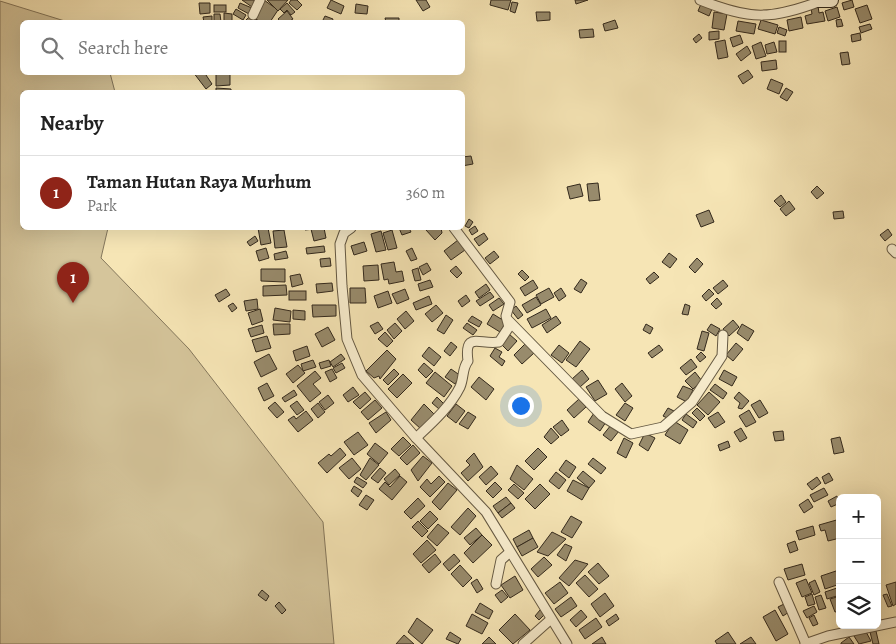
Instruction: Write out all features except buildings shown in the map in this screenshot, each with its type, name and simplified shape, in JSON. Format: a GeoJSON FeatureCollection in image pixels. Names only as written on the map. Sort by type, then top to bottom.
{"type":"FeatureCollection","features":[{"type":"Feature","properties":{"kind":"street"},"geometry":{"type":"LineString","coordinates":[[253,15],[260,0]]}},
{"type":"Feature","properties":{"kind":"street"},"geometry":{"type":"LineString","coordinates":[[700,0],[732,12],[758,16],[781,15],[824,0]]}},
{"type":"Feature","properties":{"kind":"street"},"geometry":{"type":"LineString","coordinates":[[348,230],[344,232],[340,244],[347,338],[362,375],[416,438],[486,512],[550,620],[567,644]]}},
{"type":"Feature","properties":{"kind":"street"},"geometry":{"type":"LineString","coordinates":[[416,438],[436,419],[460,387],[464,378],[464,367],[468,361],[465,352],[468,346],[475,341],[499,342],[509,330],[506,316],[510,302],[456,230]]}},
{"type":"Feature","properties":{"kind":"street"},"geometry":{"type":"LineString","coordinates":[[508,320],[602,416],[631,434],[662,427],[692,402],[722,356],[723,335]]}},
{"type":"Feature","properties":{"kind":"street"},"geometry":{"type":"LineString","coordinates":[[496,584],[502,560],[509,553]]}},
{"type":"Feature","properties":{"kind":"street"},"geometry":{"type":"LineString","coordinates":[[779,582],[805,644],[828,636],[859,629]]}},
{"type":"Feature","properties":{"kind":"street"},"geometry":{"type":"LineString","coordinates":[[523,644],[550,620]]}},
{"type":"Feature","properties":{"kind":"street"},"geometry":{"type":"LineString","coordinates":[[881,625],[896,622]]}},
{"type":"Feature","properties":{"kind":"shaded area"},"geometry":{"type":"Polygon","coordinates":[[[0,1],[62,20],[20,20],[20,75],[111,75],[114,90],[20,90],[20,230],[108,230],[101,258],[189,349],[323,522],[334,644],[0,644],[0,1]]]}},
{"type":"Feature","properties":{"kind":"place","name":"Taman Hutan Raya Murhum"},"geometry":{"type":"Point","coordinates":[73,303]}}]}
